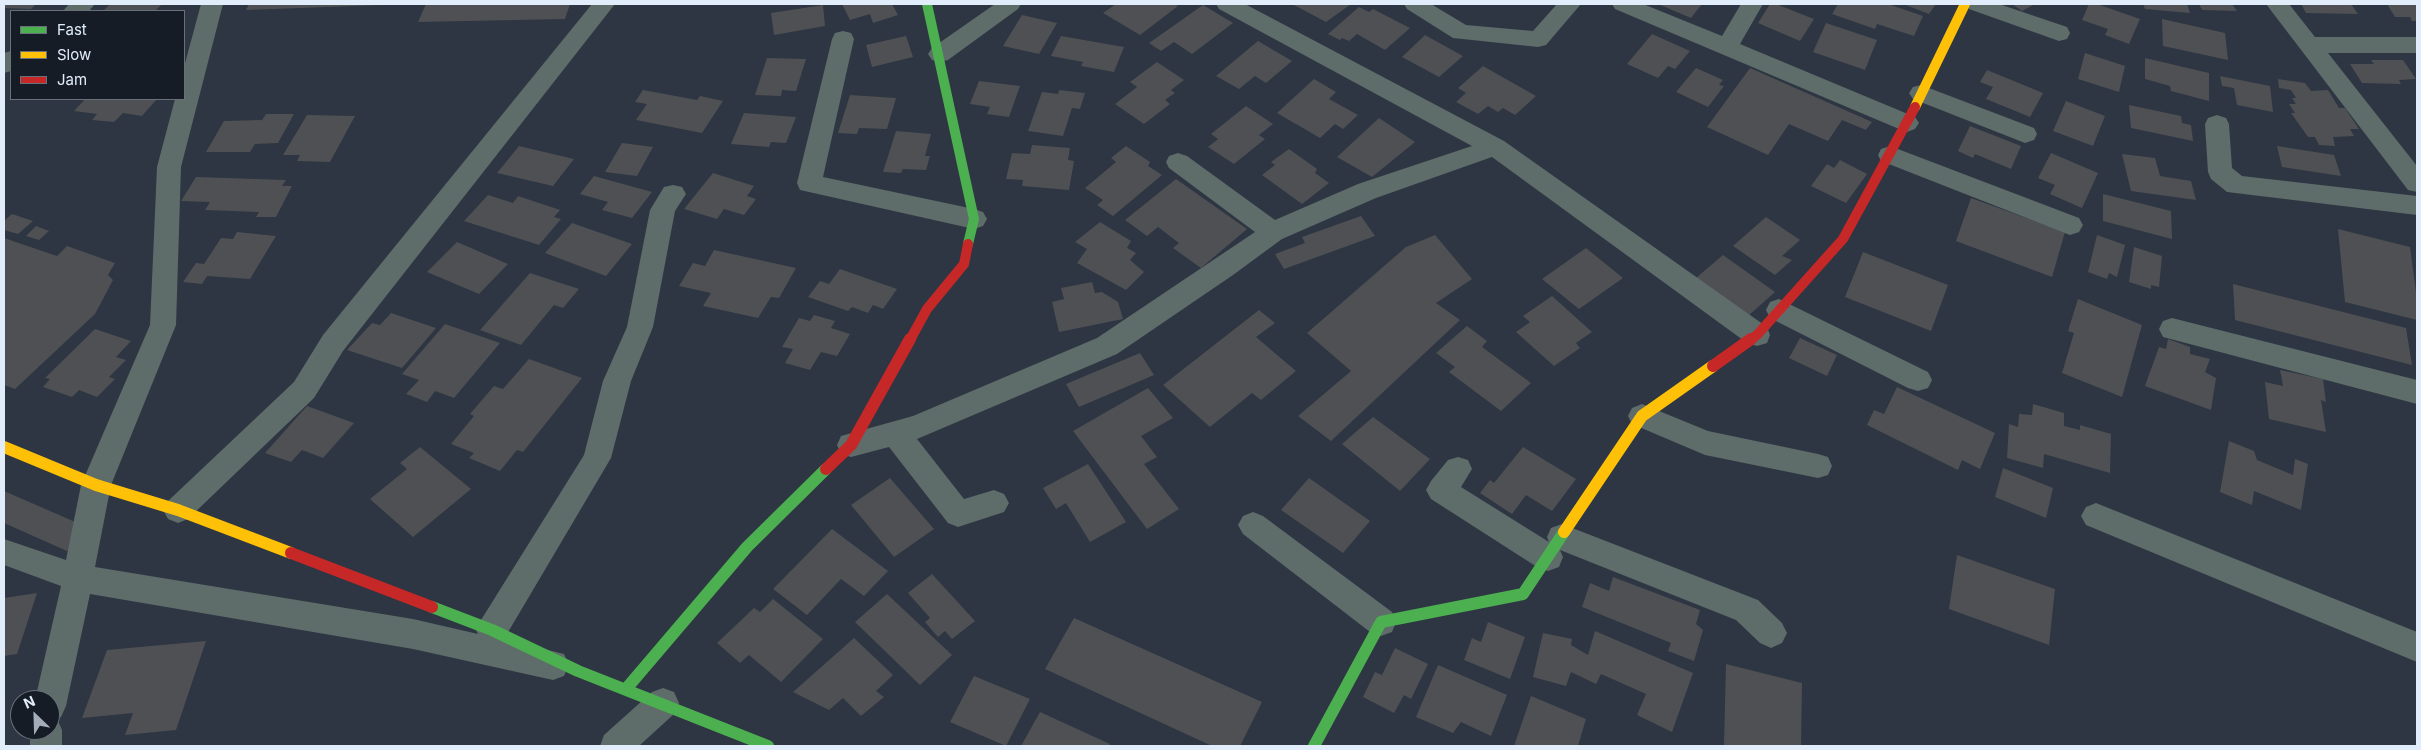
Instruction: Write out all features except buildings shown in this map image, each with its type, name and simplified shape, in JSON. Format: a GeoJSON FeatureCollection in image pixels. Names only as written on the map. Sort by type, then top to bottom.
{"type":"FeatureCollection","features":[{"type":"Feature","properties":{"kind":"street"},"geometry":{"type":"LineString","coordinates":[[54,690],[96,485],[162,326],[169,167],[212,4]]}},
{"type":"Feature","properties":{"kind":"street"},"geometry":{"type":"LineString","coordinates":[[178,510],[304,390],[333,343],[604,4]]}},
{"type":"Feature","properties":{"kind":"street"},"geometry":{"type":"LineString","coordinates":[[626,689],[747,546],[851,445],[927,309],[964,264],[974,219],[940,54],[927,4]]}},
{"type":"Feature","properties":{"kind":"street"},"geometry":{"type":"LineString","coordinates":[[940,54],[1010,4]]}},
{"type":"Feature","properties":{"kind":"street"},"geometry":{"type":"LineString","coordinates":[[1227,4],[1495,146],[1757,336]]}},
{"type":"Feature","properties":{"kind":"street"},"geometry":{"type":"LineString","coordinates":[[1415,4],[1460,32],[1538,39],[1570,4]]}},
{"type":"Feature","properties":{"kind":"street"},"geometry":{"type":"LineString","coordinates":[[1623,4],[1726,48],[1898,140],[2070,225]]}},
{"type":"Feature","properties":{"kind":"street"},"geometry":{"type":"LineString","coordinates":[[1726,48],[1752,4]]}},
{"type":"Feature","properties":{"kind":"street"},"geometry":{"type":"LineString","coordinates":[[1253,525],[1381,622],[1523,594],[1642,416],[1757,336],[1843,238],[1898,140],[1965,4]]}},
{"type":"Feature","properties":{"kind":"street"},"geometry":{"type":"LineString","coordinates":[[1977,4],[2059,33]]}},
{"type":"Feature","properties":{"kind":"street"},"geometry":{"type":"LineString","coordinates":[[2277,4],[2417,183]]}},
{"type":"Feature","properties":{"kind":"street"},"geometry":{"type":"LineString","coordinates":[[843,39],[809,183],[974,219]]}},
{"type":"Feature","properties":{"kind":"street"},"geometry":{"type":"LineString","coordinates":[[2308,45],[2417,45]]}},
{"type":"Feature","properties":{"kind":"street"},"geometry":{"type":"LineString","coordinates":[[1922,93],[2025,134]]}},
{"type":"Feature","properties":{"kind":"street"},"geometry":{"type":"LineString","coordinates":[[2217,124],[2220,172],[2236,185],[2417,206]]}},
{"type":"Feature","properties":{"kind":"street"},"geometry":{"type":"LineString","coordinates":[[1898,140],[2006,187]]}},
{"type":"Feature","properties":{"kind":"street"},"geometry":{"type":"LineString","coordinates":[[851,445],[918,426],[1107,346],[1224,268],[1273,232],[1367,191],[1495,146]]}},
{"type":"Feature","properties":{"kind":"street"},"geometry":{"type":"LineString","coordinates":[[1178,162],[1273,232]]}},
{"type":"Feature","properties":{"kind":"street"},"geometry":{"type":"LineString","coordinates":[[492,630],[596,458],[617,381],[640,327],[657,249],[663,210],[673,194]]}},
{"type":"Feature","properties":{"kind":"street"},"geometry":{"type":"LineString","coordinates":[[1779,310],[1918,380]]}},
{"type":"Feature","properties":{"kind":"street"},"geometry":{"type":"LineString","coordinates":[[2172,329],[2417,392]]}},
{"type":"Feature","properties":{"kind":"street"},"geometry":{"type":"LineString","coordinates":[[1642,416],[1705,443],[1818,466]]}},
{"type":"Feature","properties":{"kind":"street"},"geometry":{"type":"LineString","coordinates":[[896,433],[958,514],[994,503]]}},
{"type":"Feature","properties":{"kind":"street"},"geometry":{"type":"LineString","coordinates":[[4,447],[96,485],[178,510],[492,630],[578,671],[768,746]]}},
{"type":"Feature","properties":{"kind":"street"},"geometry":{"type":"LineString","coordinates":[[1458,469],[1442,490],[1555,547],[1747,610],[1771,633]]}},
{"type":"Feature","properties":{"kind":"street"},"geometry":{"type":"LineString","coordinates":[[2096,516],[2417,647]]}},
{"type":"Feature","properties":{"kind":"street"},"geometry":{"type":"LineString","coordinates":[[4,552],[78,578],[413,634],[578,671]]}},
{"type":"Feature","properties":{"kind":"street"},"geometry":{"type":"LineString","coordinates":[[1314,746],[1381,622]]}},
{"type":"Feature","properties":{"kind":"street"},"geometry":{"type":"LineString","coordinates":[[616,746],[663,703]]}},
{"type":"Feature","properties":{"kind":"traffic: fast"},"geometry":{"type":"LineString","coordinates":[[927,4],[974,219],[968,244]]}},
{"type":"Feature","properties":{"kind":"traffic: fast"},"geometry":{"type":"LineString","coordinates":[[626,689],[747,547],[826,469]]}},
{"type":"Feature","properties":{"kind":"traffic: fast"},"geometry":{"type":"LineString","coordinates":[[1314,746],[1381,622],[1523,594],[1564,532]]}},
{"type":"Feature","properties":{"kind":"traffic: fast"},"geometry":{"type":"LineString","coordinates":[[432,607],[492,630],[578,671],[768,746]]}},
{"type":"Feature","properties":{"kind":"traffic: slow"},"geometry":{"type":"LineString","coordinates":[[1915,107],[1965,4]]}},
{"type":"Feature","properties":{"kind":"traffic: slow"},"geometry":{"type":"LineString","coordinates":[[1564,532],[1642,416],[1713,366]]}},
{"type":"Feature","properties":{"kind":"traffic: slow"},"geometry":{"type":"LineString","coordinates":[[4,447],[96,485],[178,510],[291,553]]}},
{"type":"Feature","properties":{"kind":"traffic: jam"},"geometry":{"type":"LineString","coordinates":[[1713,366],[1757,335],[1843,239],[1915,107]]}},
{"type":"Feature","properties":{"kind":"traffic: jam"},"geometry":{"type":"LineString","coordinates":[[826,469],[851,445],[927,309],[964,264],[968,244]]}},
{"type":"Feature","properties":{"kind":"traffic: jam"},"geometry":{"type":"LineString","coordinates":[[291,553],[432,607]]}}]}
